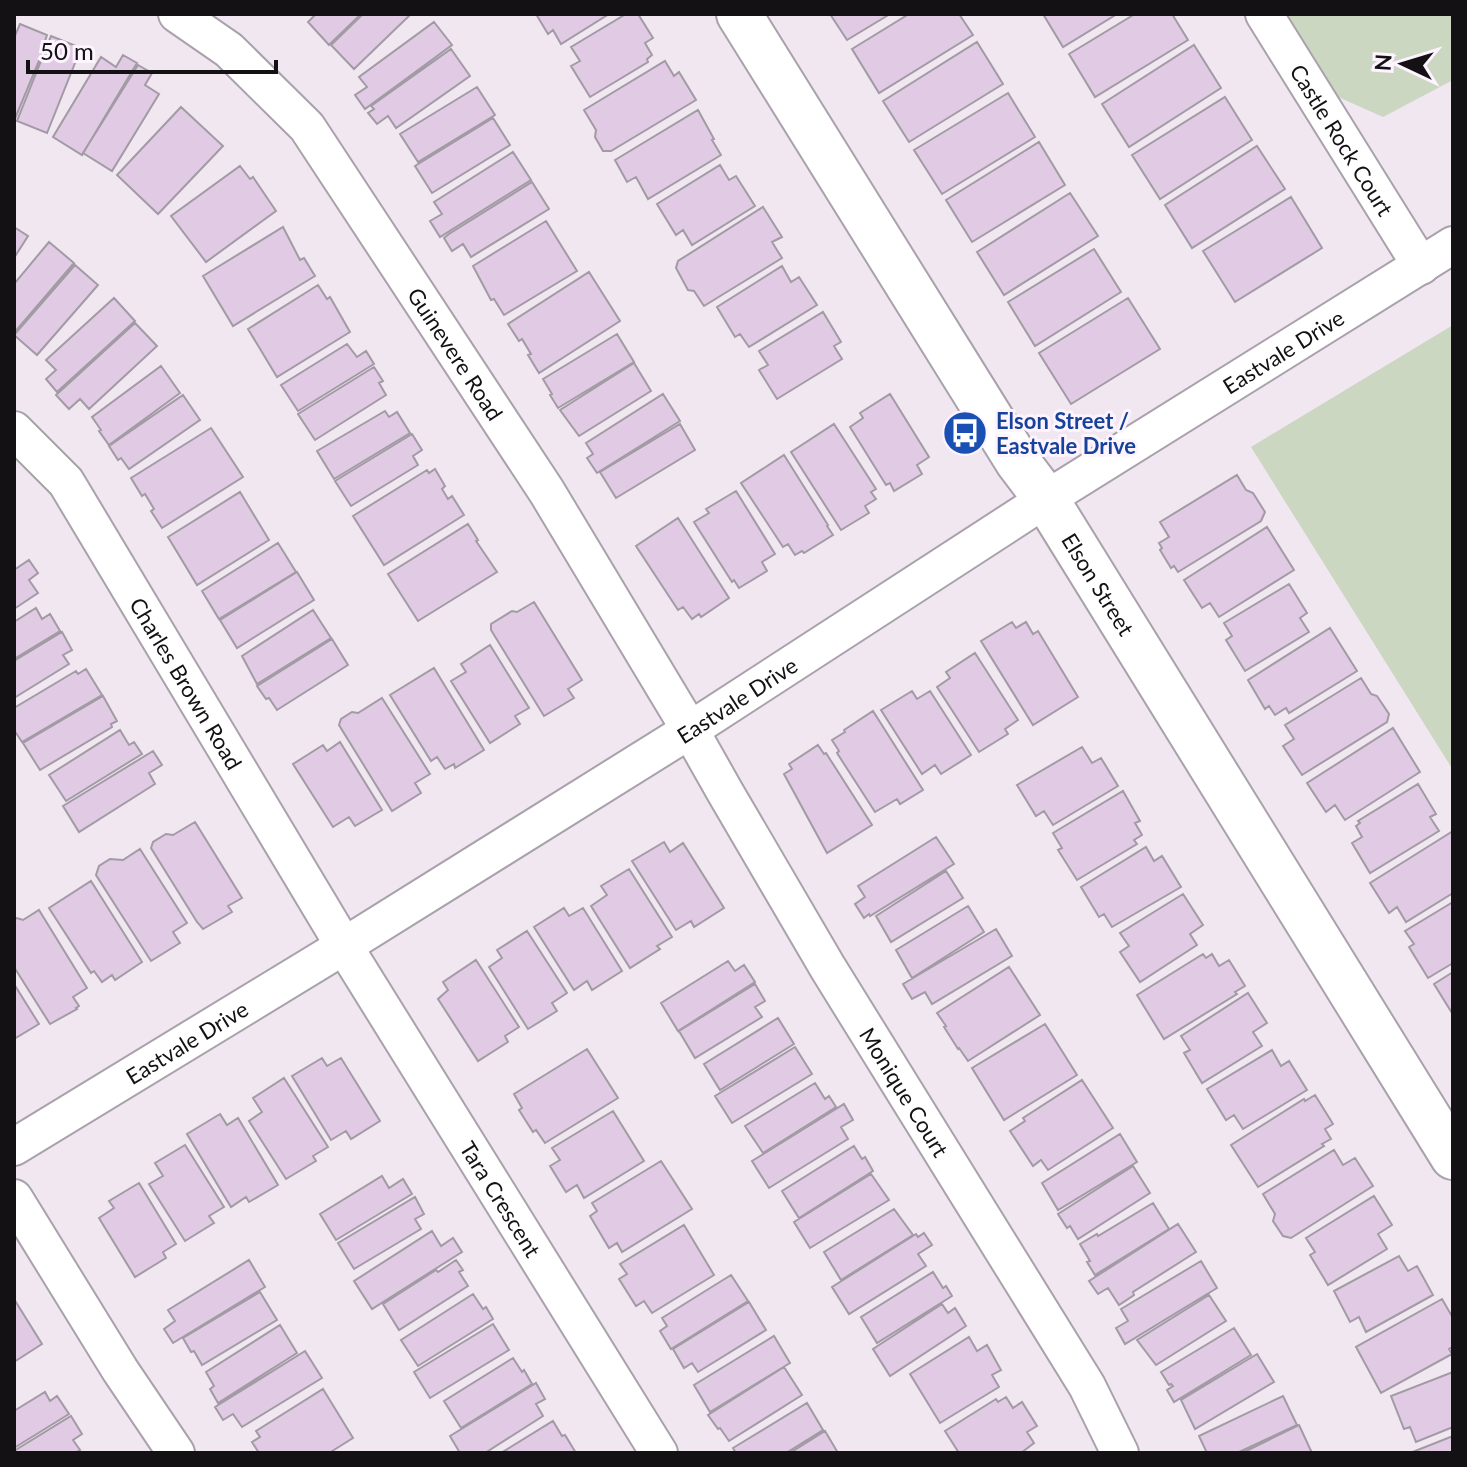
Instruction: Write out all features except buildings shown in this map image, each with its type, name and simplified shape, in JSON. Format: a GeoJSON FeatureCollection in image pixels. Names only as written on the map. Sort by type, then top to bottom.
{"type":"FeatureCollection","features":[{"type":"Feature","properties":{"kind":"street","name":"Guinevere Road"},"geometry":{"type":"LineString","coordinates":[[177,14],[229,50],[307,127],[547,492],[690,730]]}},
{"type":"Feature","properties":{"kind":"street","name":"Elson Street"},"geometry":{"type":"LineString","coordinates":[[739,14],[1009,448],[1046,499],[1453,1157]]}},
{"type":"Feature","properties":{"kind":"street","name":"Castle Rock Court"},"geometry":{"type":"LineString","coordinates":[[1264,14],[1421,266]]}},
{"type":"Feature","properties":{"kind":"street","name":"Eastvale Drive"},"geometry":{"type":"LineString","coordinates":[[14,1147],[690,730],[1046,499],[1453,245]]}},
{"type":"Feature","properties":{"kind":"street","name":"Charles Brown Road"},"geometry":{"type":"LineString","coordinates":[[14,430],[66,482],[344,946]]}},
{"type":"Feature","properties":{"kind":"street","name":"Monique Court"},"geometry":{"type":"LineString","coordinates":[[690,730],[828,968],[1087,1386],[1120,1453]]}},
{"type":"Feature","properties":{"kind":"street","name":"Tara Crescent"},"geometry":{"type":"LineString","coordinates":[[344,946],[659,1453]]}},
{"type":"Feature","properties":{"kind":"street"},"geometry":{"type":"LineString","coordinates":[[14,1198],[120,1370],[176,1453]]}},
{"type":"Feature","properties":{"kind":"green space"},"geometry":{"type":"Polygon","coordinates":[[[1250,14],[1453,14],[1453,80],[1383,117],[1298,79],[1250,14]]]}},
{"type":"Feature","properties":{"kind":"green space"},"geometry":{"type":"Polygon","coordinates":[[[1453,325],[1453,770],[1251,447],[1453,325]]]}},
{"type":"Feature","properties":{"kind":"place","name":"Elson Street / Eastvale Drive"},"geometry":{"type":"Point","coordinates":[965,433]}}]}
